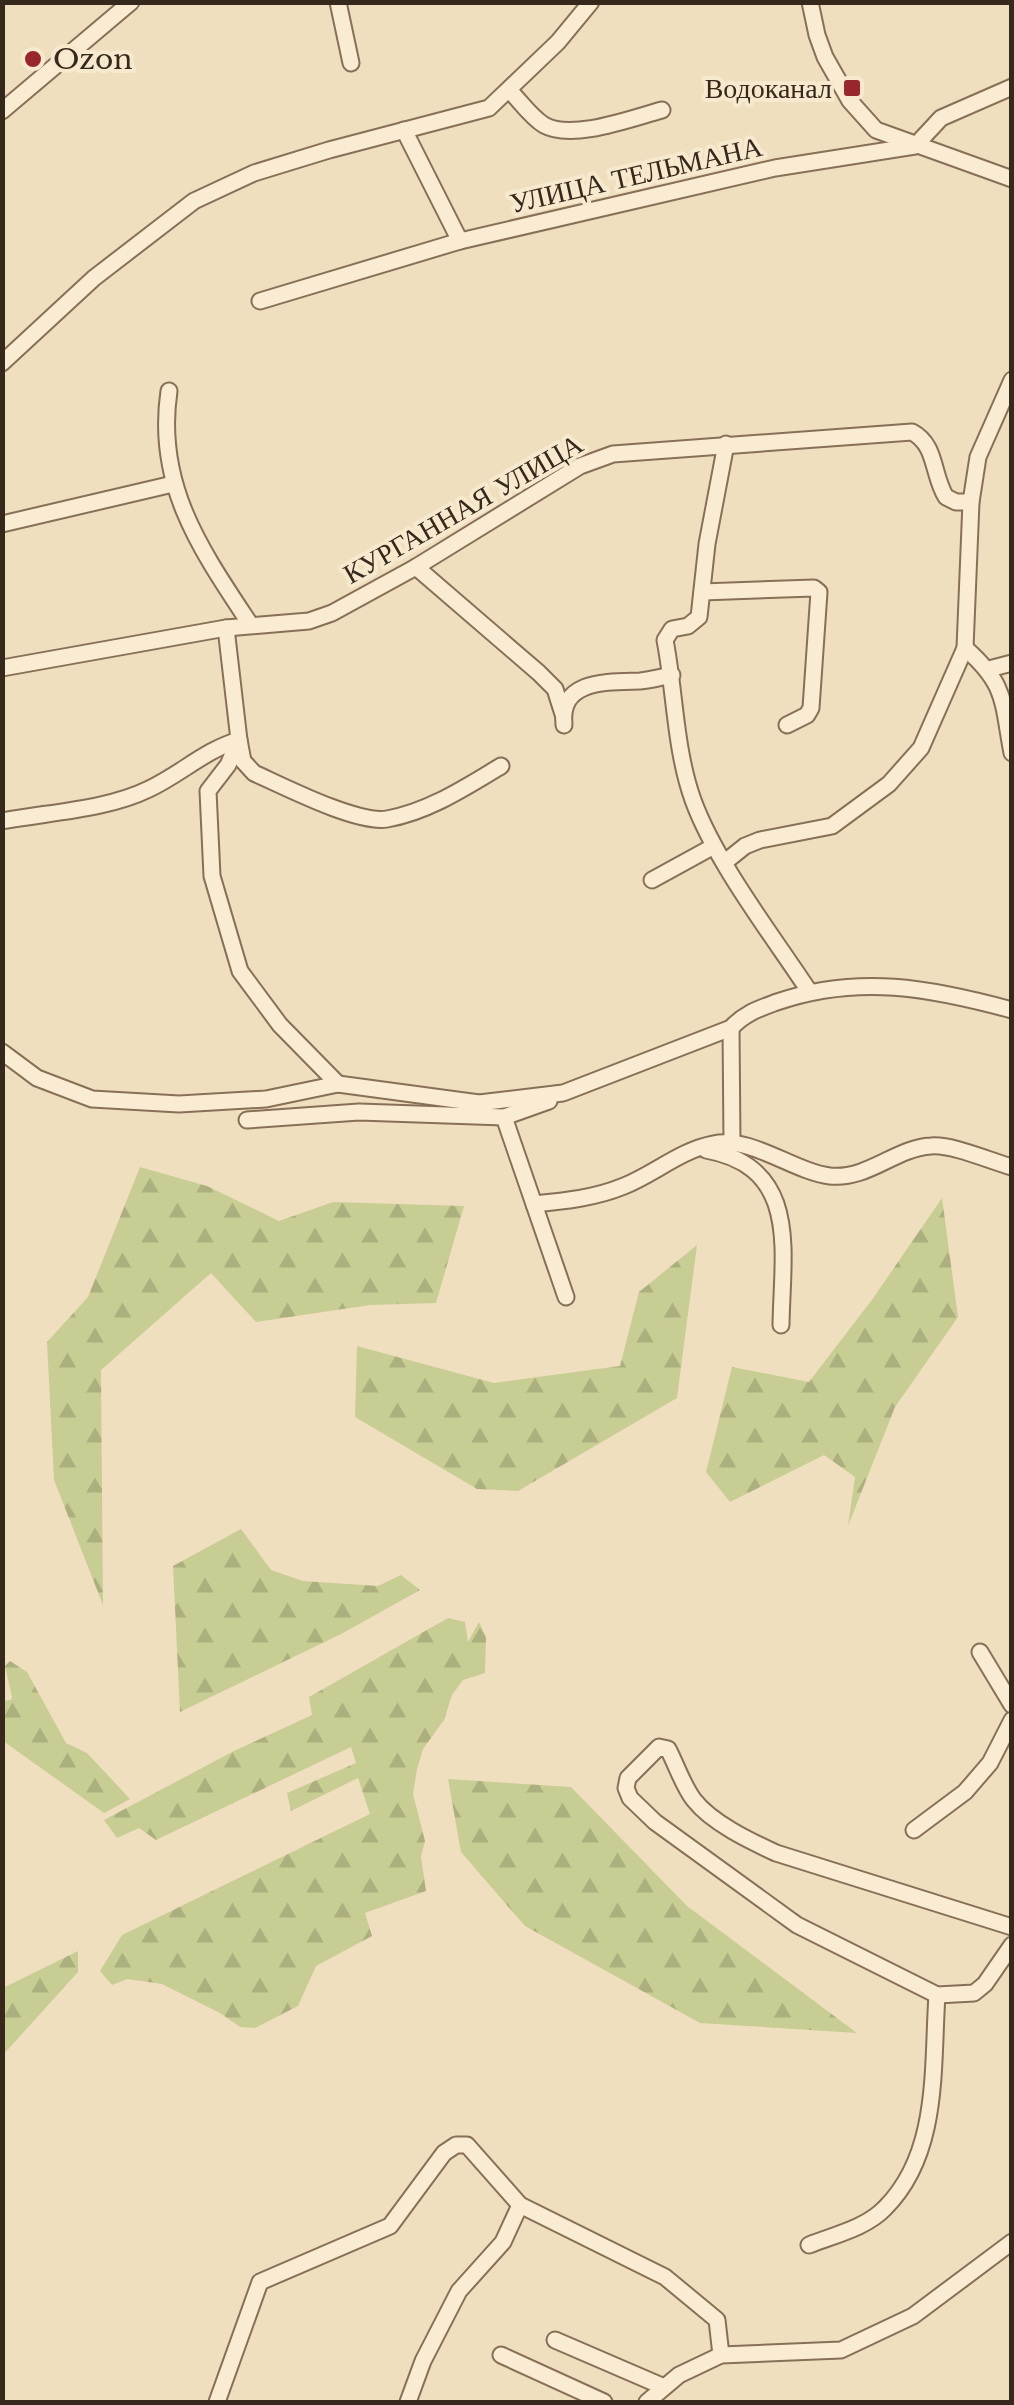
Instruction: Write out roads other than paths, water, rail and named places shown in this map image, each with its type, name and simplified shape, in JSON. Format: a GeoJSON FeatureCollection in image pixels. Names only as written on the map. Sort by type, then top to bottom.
{"type":"FeatureCollection","features":[{"type":"Feature","properties":{"kind":"street"},"geometry":{"type":"LineString","coordinates":[[2,111],[131,2]]}},
{"type":"Feature","properties":{"kind":"street"},"geometry":{"type":"LineString","coordinates":[[338,2],[351,63]]}},
{"type":"Feature","properties":{"kind":"street"},"geometry":{"type":"LineString","coordinates":[[2,362],[94,278],[194,201],[254,173],[489,108],[558,42],[591,2]]}},
{"type":"Feature","properties":{"kind":"street"},"geometry":{"type":"LineString","coordinates":[[810,2],[816,35],[850,101],[876,130],[1012,179]]}},
{"type":"Feature","properties":{"kind":"street"},"geometry":{"type":"LineString","coordinates":[[915,146],[941,118],[1012,88]]}},
{"type":"Feature","properties":{"kind":"street"},"geometry":{"type":"LineString","coordinates":[[510,90],[542,124],[560,131],[582,130],[662,110]]}},
{"type":"Feature","properties":{"kind":"street"},"geometry":{"type":"LineString","coordinates":[[404,130],[460,241]]}},
{"type":"Feature","properties":{"kind":"street","name":"УЛИЦА ТЕЛЬМАНА"},"geometry":{"type":"LineString","coordinates":[[260,300],[460,241],[776,168],[915,146]]}},
{"type":"Feature","properties":{"kind":"street"},"geometry":{"type":"LineString","coordinates":[[725,862],[744,846],[760,840],[832,826],[888,784],[922,748],[966,648],[971,502],[978,457],[1010,390]]}},
{"type":"Feature","properties":{"kind":"street"},"geometry":{"type":"LineString","coordinates":[[169,391],[165,416],[173,484],[198,546],[250,624]]}},
{"type":"Feature","properties":{"kind":"street","name":"КУРГАННАЯ УЛИЦА"},"geometry":{"type":"LineString","coordinates":[[2,668],[250,624],[309,621],[332,613],[416,567],[594,458],[726,444],[912,432],[929,446],[946,497],[971,502]]}},
{"type":"Feature","properties":{"kind":"street"},"geometry":{"type":"LineString","coordinates":[[726,444],[699,617],[668,633],[665,640],[692,797],[714,846],[808,992]]}},
{"type":"Feature","properties":{"kind":"street"},"geometry":{"type":"LineString","coordinates":[[2,524],[173,484]]}},
{"type":"Feature","properties":{"kind":"street"},"geometry":{"type":"LineString","coordinates":[[416,567],[539,673],[554,689],[563,720],[573,694],[588,685],[672,675]]}},
{"type":"Feature","properties":{"kind":"street"},"geometry":{"type":"LineString","coordinates":[[702,592],[814,588],[819,592],[811,708],[808,715],[787,724]]}},
{"type":"Feature","properties":{"kind":"street"},"geometry":{"type":"LineString","coordinates":[[226,628],[243,761],[254,772],[346,812],[384,820],[448,798],[501,766]]}},
{"type":"Feature","properties":{"kind":"street"},"geometry":{"type":"LineString","coordinates":[[966,648],[989,669],[999,685],[1012,754]]}},
{"type":"Feature","properties":{"kind":"street"},"geometry":{"type":"LineString","coordinates":[[989,669],[1012,662]]}},
{"type":"Feature","properties":{"kind":"street"},"geometry":{"type":"LineString","coordinates":[[2,822],[116,800],[149,789],[219,746],[239,740]]}},
{"type":"Feature","properties":{"kind":"street"},"geometry":{"type":"LineString","coordinates":[[239,740],[228,765],[208,791],[212,876],[220,906],[240,971],[259,1001],[338,1084]]}},
{"type":"Feature","properties":{"kind":"street"},"geometry":{"type":"LineString","coordinates":[[652,880],[714,846]]}},
{"type":"Feature","properties":{"kind":"street"},"geometry":{"type":"LineString","coordinates":[[247,1120],[359,1112],[504,1117],[731,1028],[744,1014],[808,992],[860,984],[948,992],[1012,1010]]}},
{"type":"Feature","properties":{"kind":"street"},"geometry":{"type":"LineString","coordinates":[[731,1028],[732,1143]]}},
{"type":"Feature","properties":{"kind":"street"},"geometry":{"type":"LineString","coordinates":[[2,1052],[37,1078],[92,1099],[179,1104],[248,1100],[338,1084],[480,1104],[563,1093]]}},
{"type":"Feature","properties":{"kind":"street"},"geometry":{"type":"LineString","coordinates":[[504,1117],[566,1297]]}},
{"type":"Feature","properties":{"kind":"street"},"geometry":{"type":"LineString","coordinates":[[534,1204],[573,1200],[623,1187],[697,1149],[732,1143],[826,1176],[845,1176],[877,1167],[914,1149],[934,1145],[1012,1167]]}},
{"type":"Feature","properties":{"kind":"street"},"geometry":{"type":"LineString","coordinates":[[697,1149],[735,1158],[756,1170],[779,1206],[782,1326]]}},
{"type":"Feature","properties":{"kind":"street"},"geometry":{"type":"LineString","coordinates":[[980,1652],[1012,1705]]}},
{"type":"Feature","properties":{"kind":"street"},"geometry":{"type":"LineString","coordinates":[[914,1830],[964,1792],[990,1763],[1006,1743],[1012,1720]]}},
{"type":"Feature","properties":{"kind":"street"},"geometry":{"type":"LineString","coordinates":[[1012,1927],[776,1853],[754,1842],[692,1798],[668,1749],[652,1752],[628,1778],[630,1798],[655,1822],[797,1925],[936,1995],[974,1992],[986,1984],[1012,1945]]}},
{"type":"Feature","properties":{"kind":"street"},"geometry":{"type":"LineString","coordinates":[[809,2244],[860,2226],[884,2210],[909,2176],[924,2146],[929,2116],[936,1995]]}},
{"type":"Feature","properties":{"kind":"street"},"geometry":{"type":"LineString","coordinates":[[217,2402],[260,2282],[390,2226],[444,2152],[456,2145],[467,2146],[520,2205],[664,2277],[717,2320],[720,2355]]}},
{"type":"Feature","properties":{"kind":"street"},"geometry":{"type":"LineString","coordinates":[[408,2402],[423,2361],[459,2290],[504,2242],[520,2205]]}},
{"type":"Feature","properties":{"kind":"street"},"geometry":{"type":"LineString","coordinates":[[646,2402],[664,2386],[720,2355],[840,2350],[913,2316],[1012,2242]]}},
{"type":"Feature","properties":{"kind":"street"},"geometry":{"type":"LineString","coordinates":[[555,2340],[664,2386]]}},
{"type":"Feature","properties":{"kind":"street"},"geometry":{"type":"LineString","coordinates":[[500,2355],[604,2402]]}},
{"type":"Feature","properties":{"kind":"place","name":"Ozon"},"geometry":{"type":"Point","coordinates":[33,59]}},
{"type":"Feature","properties":{"kind":"place","name":"Водоканал"},"geometry":{"type":"Point","coordinates":[852,88]}}]}
